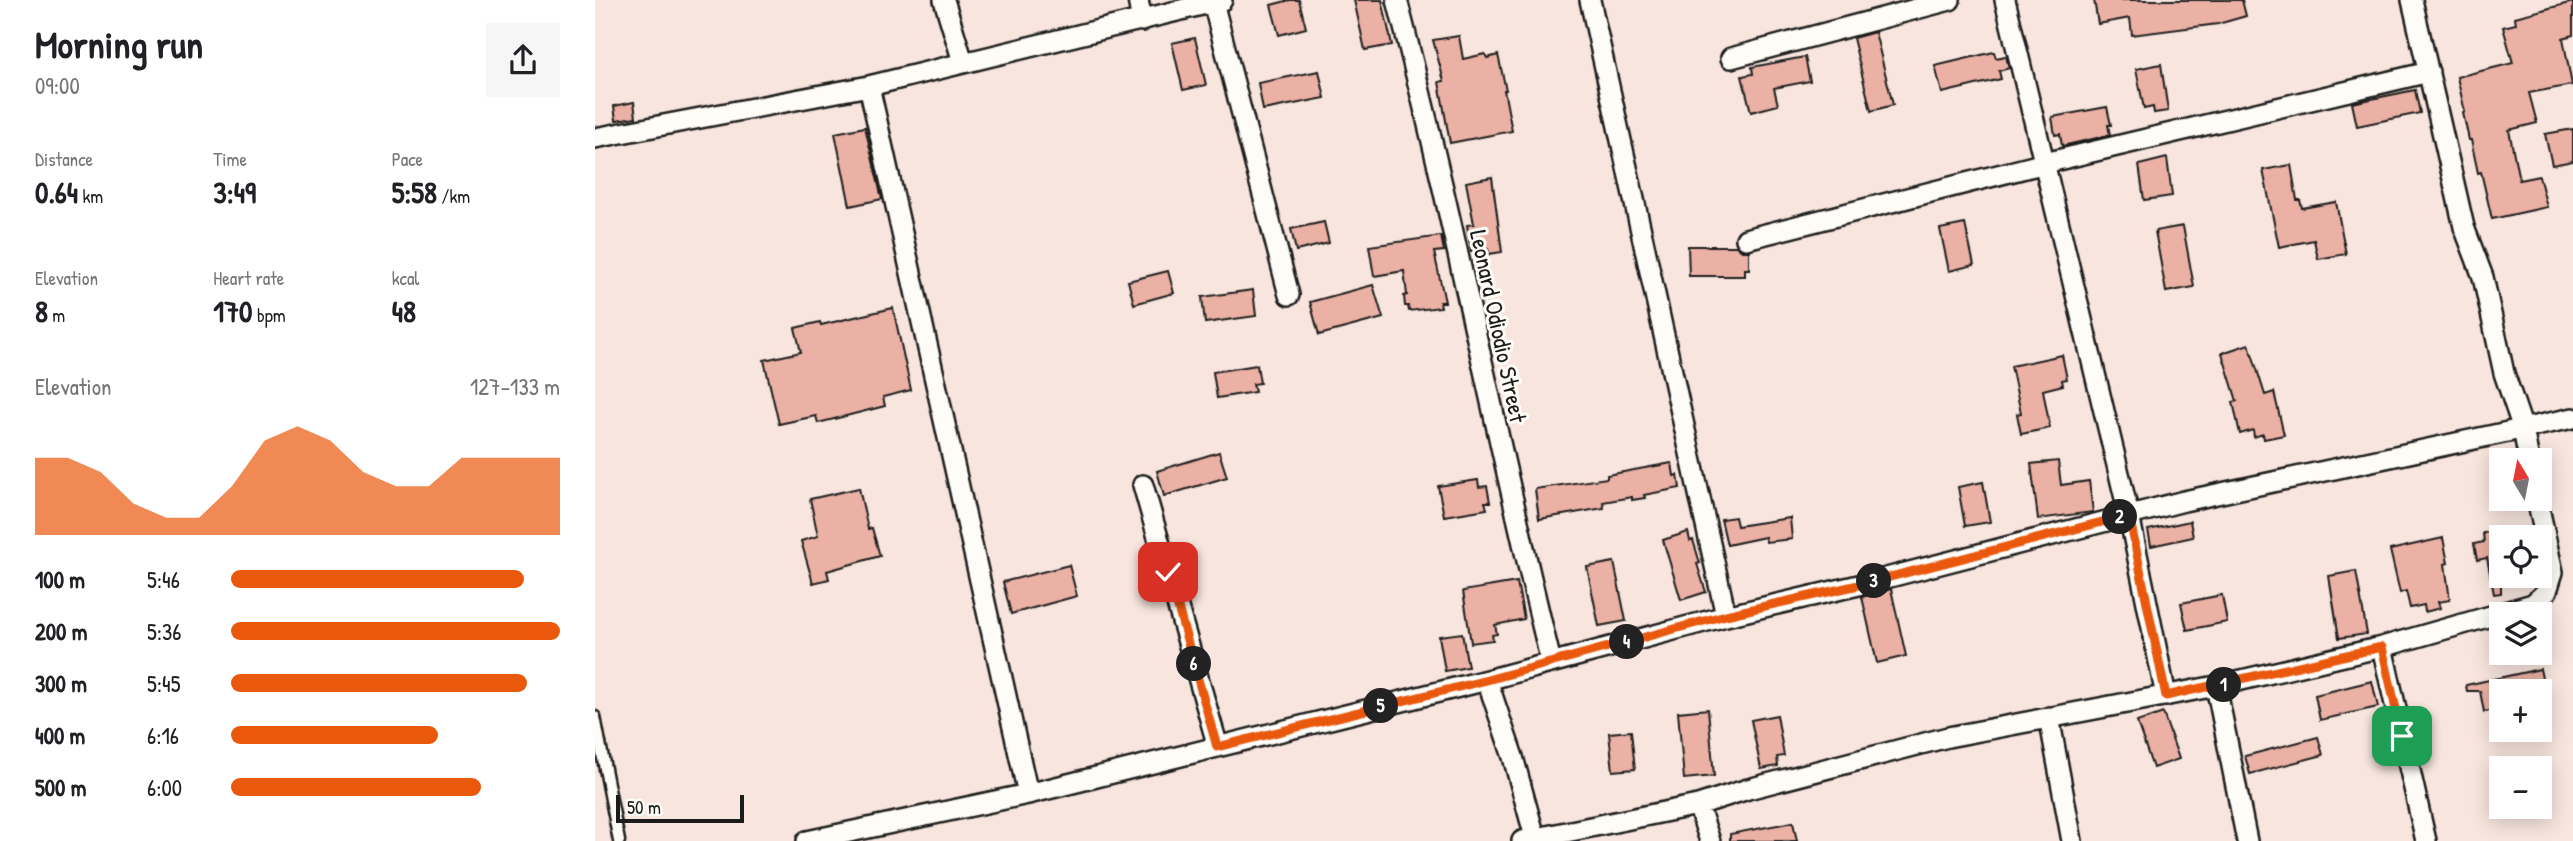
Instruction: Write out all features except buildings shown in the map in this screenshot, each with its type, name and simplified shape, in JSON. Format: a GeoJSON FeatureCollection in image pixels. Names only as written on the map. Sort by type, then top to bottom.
{"type":"FeatureCollection","features":[{"type":"Feature","properties":{"kind":"street"},"geometry":{"type":"LineString","coordinates":[[944,0],[963,62]]}},
{"type":"Feature","properties":{"kind":"street"},"geometry":{"type":"LineString","coordinates":[[1138,0],[1142,21]]}},
{"type":"Feature","properties":{"kind":"street","name":"Leonard Odiodio Street"},"geometry":{"type":"LineString","coordinates":[[1398,0],[1468,291],[1520,535],[1551,662]]}},
{"type":"Feature","properties":{"kind":"street"},"geometry":{"type":"LineString","coordinates":[[1590,0],[1726,615]]}},
{"type":"Feature","properties":{"kind":"street"},"geometry":{"type":"LineString","coordinates":[[1731,58],[1950,0]]}},
{"type":"Feature","properties":{"kind":"street"},"geometry":{"type":"LineString","coordinates":[[2005,0],[2129,515],[2166,696]]}},
{"type":"Feature","properties":{"kind":"street"},"geometry":{"type":"LineString","coordinates":[[2412,0],[2464,227],[2483,277],[2504,373],[2527,448]]}},
{"type":"Feature","properties":{"kind":"street"},"geometry":{"type":"LineString","coordinates":[[595,138],[869,86],[1217,1],[1289,295]]}},
{"type":"Feature","properties":{"kind":"street"},"geometry":{"type":"LineString","coordinates":[[1746,239],[2045,163],[2429,72]]}},
{"type":"Feature","properties":{"kind":"street"},"geometry":{"type":"LineString","coordinates":[[869,86],[1028,794]]}},
{"type":"Feature","properties":{"kind":"street"},"geometry":{"type":"LineString","coordinates":[[807,841],[1028,794],[1487,680],[1726,615],[1863,584],[2184,501],[2573,418]]}},
{"type":"Feature","properties":{"kind":"street"},"geometry":{"type":"LineString","coordinates":[[1143,485],[1217,747]]}},
{"type":"Feature","properties":{"kind":"street"},"geometry":{"type":"LineString","coordinates":[[1487,680],[1513,757],[1531,840],[1699,805],[1748,789],[1948,737],[2216,687],[2382,647],[2533,604],[2547,592],[2553,572],[2540,511]]}},
{"type":"Feature","properties":{"kind":"street"},"geometry":{"type":"LineString","coordinates":[[2382,647],[2425,841]]}},
{"type":"Feature","properties":{"kind":"street"},"geometry":{"type":"LineString","coordinates":[[2216,687],[2247,841]]}},
{"type":"Feature","properties":{"kind":"street"},"geometry":{"type":"LineString","coordinates":[[2049,717],[2071,841]]}},
{"type":"Feature","properties":{"kind":"street"},"geometry":{"type":"LineString","coordinates":[[1699,805],[1710,841]]}},
{"type":"Feature","properties":{"kind":"lane"},"geometry":{"type":"LineString","coordinates":[[595,717],[619,841]]}},
{"type":"Feature","properties":{"kind":"route"},"geometry":{"type":"LineString","coordinates":[[1168,572],[1217,747],[1487,680],[1726,615],[1863,584],[2129,515],[2166,696],[2216,687],[2382,647],[2402,736]]}}]}
